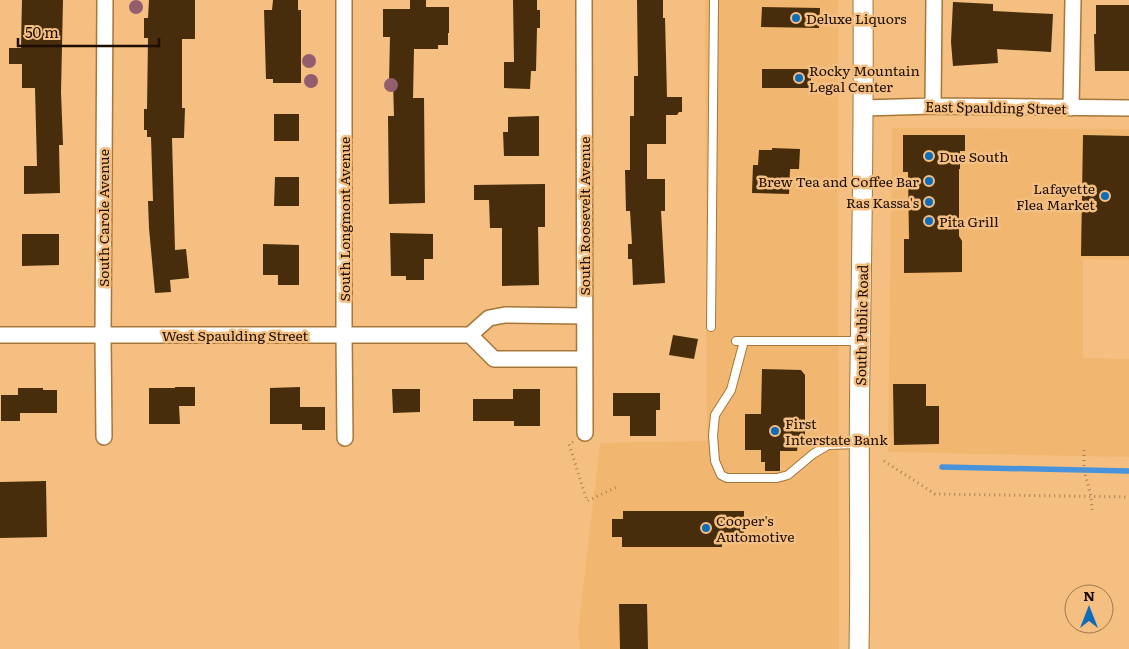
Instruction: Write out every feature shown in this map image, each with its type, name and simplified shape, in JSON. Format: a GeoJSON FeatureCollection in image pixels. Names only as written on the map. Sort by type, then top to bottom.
{"type":"FeatureCollection","features":[{"type":"Feature","properties":{"kind":"street","name":"South Carole Avenue"},"geometry":{"type":"LineString","coordinates":[[104,437],[105,0]]}},
{"type":"Feature","properties":{"kind":"street","name":"South Longmont Avenue"},"geometry":{"type":"LineString","coordinates":[[344,0],[345,438]]}},
{"type":"Feature","properties":{"kind":"street","name":"South Roosevelt Avenue"},"geometry":{"type":"LineString","coordinates":[[584,0],[584,433]]}},
{"type":"Feature","properties":{"kind":"street","name":"South Public Road"},"geometry":{"type":"LineString","coordinates":[[859,649],[864,0]]}},
{"type":"Feature","properties":{"kind":"street"},"geometry":{"type":"LineString","coordinates":[[933,106],[934,0]]}},
{"type":"Feature","properties":{"kind":"street"},"geometry":{"type":"LineString","coordinates":[[1071,108],[1073,0]]}},
{"type":"Feature","properties":{"kind":"street","name":"East Spaulding Street"},"geometry":{"type":"LineString","coordinates":[[864,108],[933,106],[1129,108]]}},
{"type":"Feature","properties":{"kind":"street"},"geometry":{"type":"LineString","coordinates":[[584,316],[489,318],[470,335],[494,358],[584,360]]}},
{"type":"Feature","properties":{"kind":"street","name":"West Spaulding Street"},"geometry":{"type":"LineString","coordinates":[[0,335],[470,335]]}},
{"type":"Feature","properties":{"kind":"lane"},"geometry":{"type":"LineString","coordinates":[[711,327],[714,0]]}},
{"type":"Feature","properties":{"kind":"lane"},"geometry":{"type":"LineString","coordinates":[[860,444],[828,445],[812,454],[788,475],[778,478],[727,478],[721,475],[716,461],[713,436],[715,415],[731,390],[740,341],[861,341]]}},
{"type":"Feature","properties":{"kind":"path"},"geometry":{"type":"LineString","coordinates":[[584,433],[569,444],[587,501],[619,486]]}},
{"type":"Feature","properties":{"kind":"path"},"geometry":{"type":"LineString","coordinates":[[1084,450],[1084,470],[1091,496],[1092,510]]}},
{"type":"Feature","properties":{"kind":"path"},"geometry":{"type":"LineString","coordinates":[[884,462],[935,494],[1129,497]]}},
{"type":"Feature","properties":{"kind":"shaded area"},"geometry":{"type":"Polygon","coordinates":[[[705,0],[838,0],[839,649],[580,649],[578,632],[600,443],[707,441],[705,0]]]}},
{"type":"Feature","properties":{"kind":"shaded area"},"geometry":{"type":"Polygon","coordinates":[[[892,128],[1129,129],[1129,260],[1083,259],[1083,358],[1129,359],[1129,457],[888,452],[892,128]]]}},
{"type":"Feature","properties":{"kind":"building"},"geometry":{"type":"Polygon","coordinates":[[[22,0],[63,0],[61,92],[63,145],[59,145],[60,193],[24,194],[24,166],[37,166],[35,88],[22,88],[22,64],[9,64],[9,48],[21,48],[22,0]]]}},
{"type":"Feature","properties":{"kind":"building"},"geometry":{"type":"Polygon","coordinates":[[[149,0],[195,0],[195,39],[182,39],[182,108],[185,108],[184,138],[172,138],[175,250],[186,249],[189,278],[170,280],[171,292],[155,293],[148,201],[153,201],[151,137],[147,137],[147,130],[144,130],[144,109],[147,109],[148,38],[144,38],[144,18],[148,18],[149,0]]]}},
{"type":"Feature","properties":{"kind":"building"},"geometry":{"type":"Polygon","coordinates":[[[273,0],[298,0],[298,10],[301,10],[301,83],[273,83],[273,79],[266,79],[264,10],[272,10],[273,0]]]}},
{"type":"Feature","properties":{"kind":"building"},"geometry":{"type":"Polygon","coordinates":[[[410,0],[426,0],[426,7],[449,7],[448,45],[438,45],[438,49],[414,49],[413,98],[424,98],[425,203],[389,204],[388,116],[394,116],[393,82],[389,82],[390,37],[383,37],[383,9],[410,9],[410,0]]]}},
{"type":"Feature","properties":{"kind":"building"},"geometry":{"type":"Polygon","coordinates":[[[513,0],[537,0],[537,10],[540,10],[540,28],[537,28],[536,71],[531,71],[530,89],[504,88],[504,62],[514,62],[513,0]]]}},
{"type":"Feature","properties":{"kind":"building"},"geometry":{"type":"Polygon","coordinates":[[[637,0],[663,0],[667,97],[682,97],[682,112],[679,112],[677,115],[666,115],[666,144],[647,144],[647,179],[665,179],[665,211],[661,211],[665,283],[633,285],[632,259],[628,259],[628,244],[632,244],[630,211],[626,211],[625,170],[630,170],[630,116],[634,116],[634,76],[638,76],[637,0]]]}},
{"type":"Feature","properties":{"kind":"building"},"geometry":{"type":"Polygon","coordinates":[[[953,2],[993,4],[993,11],[1053,14],[1051,52],[997,49],[998,63],[953,66],[951,42],[953,2]]]}},
{"type":"Feature","properties":{"kind":"building"},"geometry":{"type":"Polygon","coordinates":[[[1096,5],[1129,5],[1129,71],[1095,71],[1094,34],[1096,34],[1096,5]]]}},
{"type":"Feature","properties":{"kind":"building"},"geometry":{"type":"Polygon","coordinates":[[[762,7],[820,8],[819,28],[761,27],[762,7]]]}},
{"type":"Feature","properties":{"kind":"building"},"geometry":{"type":"Polygon","coordinates":[[[762,69],[811,69],[811,88],[762,88],[762,69]]]}},
{"type":"Feature","properties":{"kind":"building"},"geometry":{"type":"Polygon","coordinates":[[[274,114],[299,114],[299,141],[274,141],[274,114]]]}},
{"type":"Feature","properties":{"kind":"building"},"geometry":{"type":"Polygon","coordinates":[[[539,116],[539,156],[504,156],[503,132],[508,132],[508,117],[539,116]]]}},
{"type":"Feature","properties":{"kind":"building"},"geometry":{"type":"Polygon","coordinates":[[[903,135],[965,135],[965,151],[960,151],[959,169],[959,236],[962,241],[962,272],[904,273],[904,239],[909,239],[908,172],[903,172],[903,135]]]}},
{"type":"Feature","properties":{"kind":"building","name":"Lafayette Flea Market"},"geometry":{"type":"Polygon","coordinates":[[[1083,135],[1129,136],[1129,256],[1081,256],[1083,135]]]}},
{"type":"Feature","properties":{"kind":"building"},"geometry":{"type":"Polygon","coordinates":[[[772,148],[800,149],[799,169],[790,169],[789,194],[752,193],[753,165],[758,165],[759,150],[772,150],[772,148]]]}},
{"type":"Feature","properties":{"kind":"building"},"geometry":{"type":"Polygon","coordinates":[[[275,177],[299,177],[299,206],[274,206],[275,177]]]}},
{"type":"Feature","properties":{"kind":"building"},"geometry":{"type":"Polygon","coordinates":[[[545,184],[545,227],[538,227],[539,285],[502,286],[502,228],[490,228],[489,200],[474,200],[474,185],[545,184]]]}},
{"type":"Feature","properties":{"kind":"building"},"geometry":{"type":"Polygon","coordinates":[[[390,233],[433,234],[433,259],[424,259],[424,280],[406,280],[406,276],[391,276],[390,233]]]}},
{"type":"Feature","properties":{"kind":"building"},"geometry":{"type":"Polygon","coordinates":[[[22,234],[59,234],[59,265],[22,266],[22,234]]]}},
{"type":"Feature","properties":{"kind":"building"},"geometry":{"type":"Polygon","coordinates":[[[263,244],[299,245],[299,285],[278,285],[278,275],[263,275],[263,244]]]}},
{"type":"Feature","properties":{"kind":"building"},"geometry":{"type":"Polygon","coordinates":[[[673,335],[698,339],[694,359],[669,355],[673,335]]]}},
{"type":"Feature","properties":{"kind":"building","name":"First Interstate Bank"},"geometry":{"type":"Polygon","coordinates":[[[762,369],[801,370],[805,375],[805,444],[798,444],[797,451],[780,451],[780,471],[765,471],[765,462],[761,462],[761,450],[745,450],[745,414],[761,414],[762,369]]]}},
{"type":"Feature","properties":{"kind":"building"},"geometry":{"type":"Polygon","coordinates":[[[893,384],[926,384],[926,406],[939,406],[939,444],[894,445],[893,384]]]}},
{"type":"Feature","properties":{"kind":"building"},"geometry":{"type":"Polygon","coordinates":[[[195,387],[195,406],[179,406],[180,424],[149,424],[149,388],[195,387]]]}},
{"type":"Feature","properties":{"kind":"building"},"geometry":{"type":"Polygon","coordinates":[[[300,387],[300,407],[325,407],[325,430],[302,430],[302,424],[270,424],[270,388],[300,387]]]}},
{"type":"Feature","properties":{"kind":"building"},"geometry":{"type":"Polygon","coordinates":[[[18,388],[57,390],[57,413],[20,413],[20,421],[1,421],[1,395],[18,395],[18,388]]]}},
{"type":"Feature","properties":{"kind":"building"},"geometry":{"type":"Polygon","coordinates":[[[392,389],[420,389],[420,412],[393,413],[392,389]]]}},
{"type":"Feature","properties":{"kind":"building"},"geometry":{"type":"Polygon","coordinates":[[[513,389],[540,389],[540,426],[514,426],[514,421],[473,421],[473,399],[513,399],[513,389]]]}},
{"type":"Feature","properties":{"kind":"building"},"geometry":{"type":"Polygon","coordinates":[[[613,393],[660,393],[660,410],[656,410],[656,436],[630,436],[630,416],[613,416],[613,393]]]}},
{"type":"Feature","properties":{"kind":"building"},"geometry":{"type":"Polygon","coordinates":[[[46,481],[47,537],[0,538],[0,482],[46,481]]]}},
{"type":"Feature","properties":{"kind":"building"},"geometry":{"type":"Polygon","coordinates":[[[623,511],[744,511],[744,543],[722,543],[722,547],[622,547],[622,537],[612,537],[612,519],[623,519],[623,511]]]}},
{"type":"Feature","properties":{"kind":"building"},"geometry":{"type":"Polygon","coordinates":[[[619,604],[647,604],[648,649],[620,649],[619,604]]]}},
{"type":"Feature","properties":{"kind":"waterway"},"geometry":{"type":"LineString","coordinates":[[942,467],[1129,471]]}},
{"type":"Feature","properties":{"kind":"place","name":"Deluxe Liquors"},"geometry":{"type":"Point","coordinates":[796,18]}},
{"type":"Feature","properties":{"kind":"place","name":"Rocky Mountain Legal Center"},"geometry":{"type":"Point","coordinates":[799,78]}},
{"type":"Feature","properties":{"kind":"place","name":"Due South"},"geometry":{"type":"Point","coordinates":[929,156]}},
{"type":"Feature","properties":{"kind":"place","name":"Brew Tea and Coffee Bar"},"geometry":{"type":"Point","coordinates":[929,181]}},
{"type":"Feature","properties":{"kind":"place","name":"Lafayette Flea Market"},"geometry":{"type":"Point","coordinates":[1105,196]}},
{"type":"Feature","properties":{"kind":"place","name":"Ras Kassa's"},"geometry":{"type":"Point","coordinates":[929,202]}},
{"type":"Feature","properties":{"kind":"place","name":"Pita Grill"},"geometry":{"type":"Point","coordinates":[929,221]}},
{"type":"Feature","properties":{"kind":"place","name":"First Interstate Bank"},"geometry":{"type":"Point","coordinates":[775,431]}},
{"type":"Feature","properties":{"kind":"place","name":"Cooper's Automotive"},"geometry":{"type":"Point","coordinates":[706,528]}}]}
